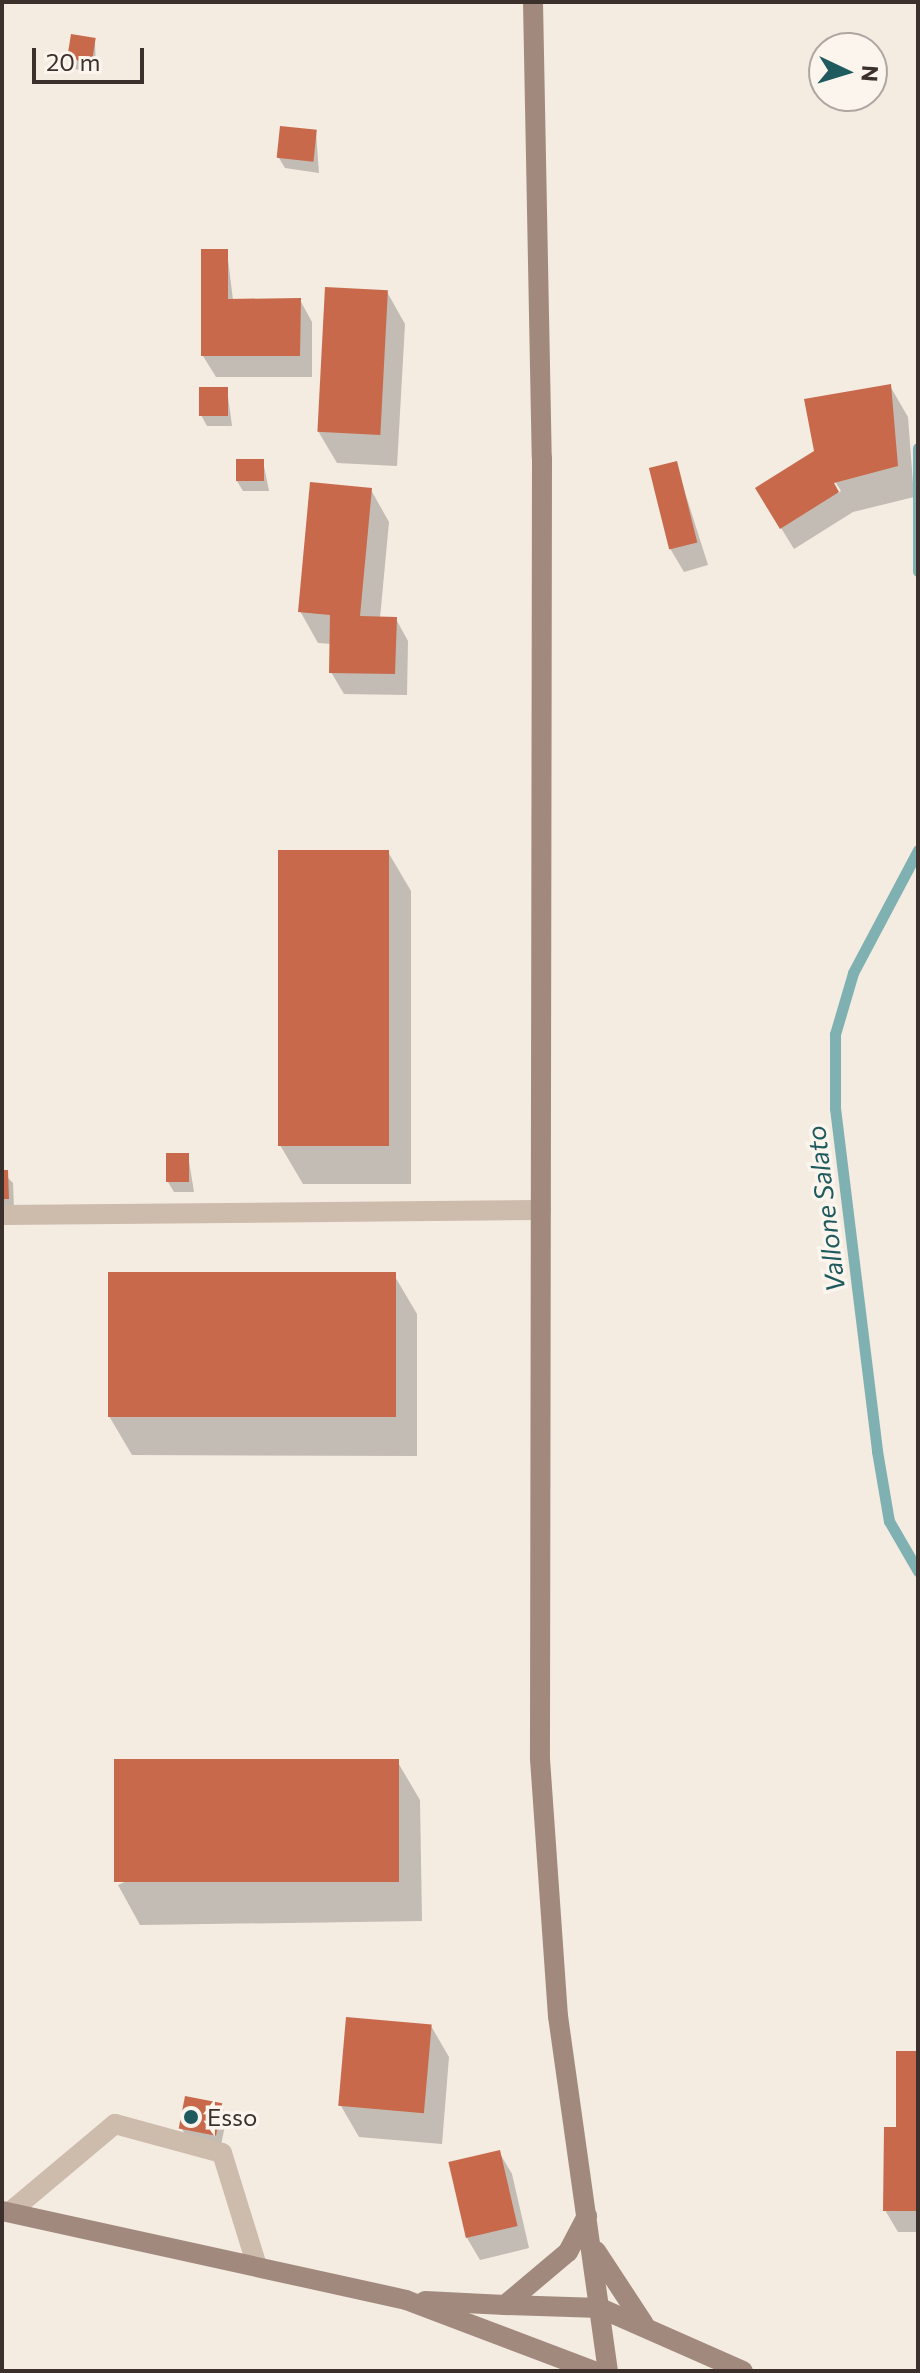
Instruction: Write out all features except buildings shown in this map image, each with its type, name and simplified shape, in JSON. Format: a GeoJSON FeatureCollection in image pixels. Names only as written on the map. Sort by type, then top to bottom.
{"type":"FeatureCollection","features":[{"type":"Feature","properties":{"kind":"main road"},"geometry":{"type":"LineString","coordinates":[[533,2],[542,458],[541,1210],[545,1892],[608,2371]]}},
{"type":"Feature","properties":{"kind":"main road"},"geometry":{"type":"LineString","coordinates":[[6,2212],[406,2300],[594,2371]]}},
{"type":"Feature","properties":{"kind":"main road"},"geometry":{"type":"LineString","coordinates":[[505,2305],[568,2252],[587,2216]]}},
{"type":"Feature","properties":{"kind":"main road"},"geometry":{"type":"LineString","coordinates":[[591,2243],[644,2324]]}},
{"type":"Feature","properties":{"kind":"main road"},"geometry":{"type":"LineString","coordinates":[[406,2300],[600,2308],[644,2324],[743,2371]]}},
{"type":"Feature","properties":{"kind":"main road"},"geometry":{"type":"LineString","coordinates":[[544,2354],[560,2371]]}},
{"type":"Feature","properties":{"kind":"lane"},"geometry":{"type":"LineString","coordinates":[[2,1215],[541,1210]]}},
{"type":"Feature","properties":{"kind":"lane"},"geometry":{"type":"LineString","coordinates":[[6,2212],[115,2124],[222,2153],[257,2266]]}},
{"type":"Feature","properties":{"kind":"waterway","name":"Vallone Salato"},"geometry":{"type":"LineString","coordinates":[[918,448],[918,571]]}},
{"type":"Feature","properties":{"kind":"waterway","name":"Vallone Salato"},"geometry":{"type":"LineString","coordinates":[[918,850],[853,973],[835,1034],[835,1108],[877,1451],[889,1521],[918,1571]]}},
{"type":"Feature","properties":{"kind":"place","name":"Esso"},"geometry":{"type":"Point","coordinates":[191,2117]}}]}
